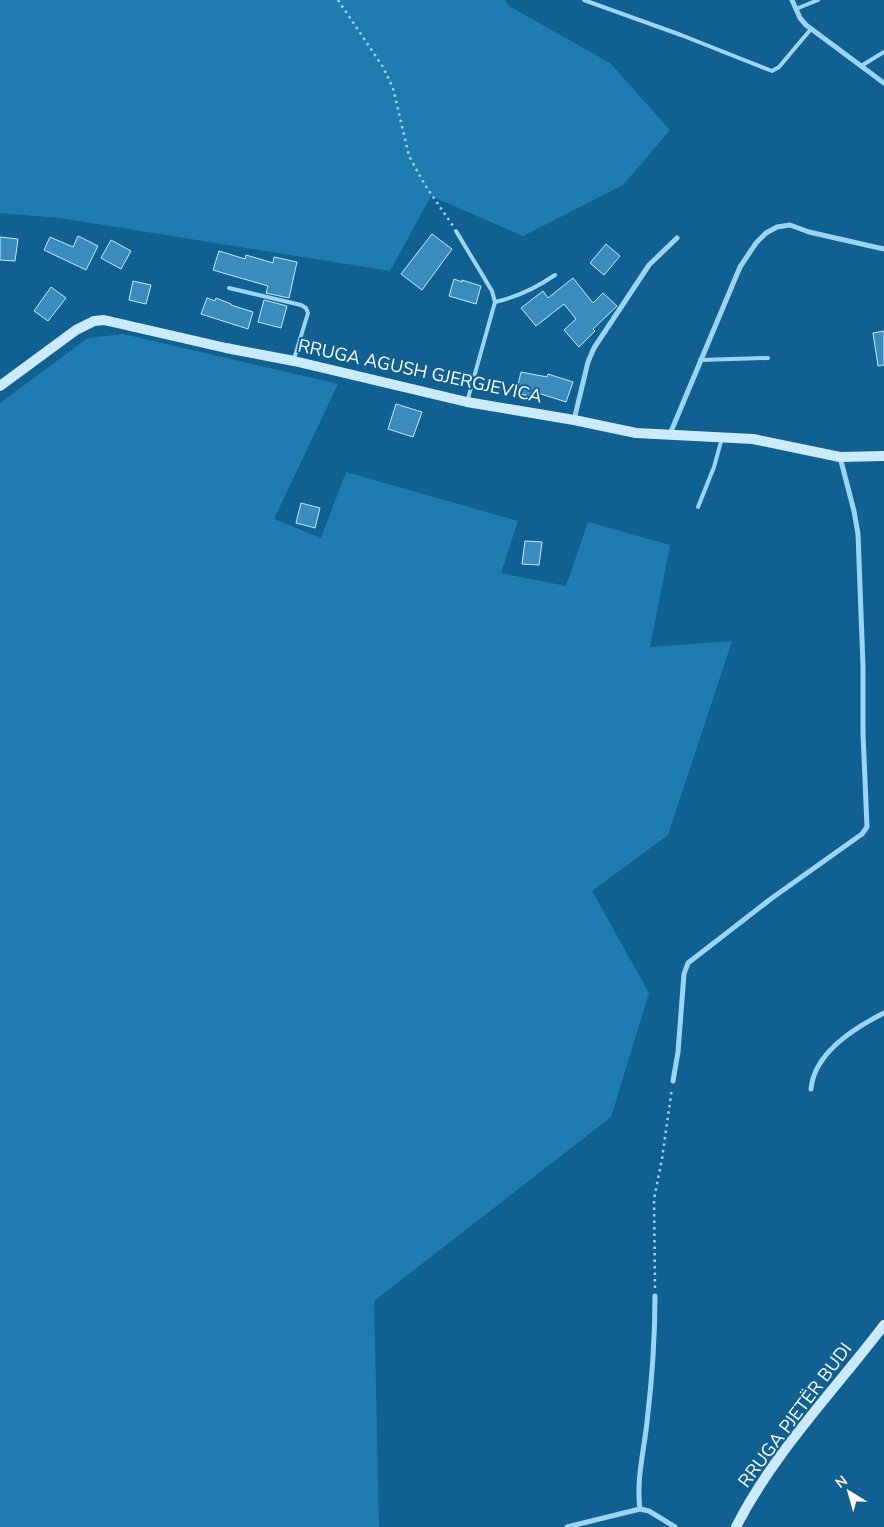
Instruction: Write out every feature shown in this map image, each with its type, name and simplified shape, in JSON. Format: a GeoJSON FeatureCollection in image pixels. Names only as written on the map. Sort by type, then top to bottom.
{"type":"FeatureCollection","features":[{"type":"Feature","properties":{"kind":"main road","name":"RRUGA AGUSH GJERGJEVICA"},"geometry":{"type":"LineString","coordinates":[[0,386],[76,330],[94,321],[104,320],[226,348],[294,361],[467,402],[574,420],[636,433],[753,439],[840,456],[884,456]]}},
{"type":"Feature","properties":{"kind":"main road","name":"RRUGA PJETËR BUDI"},"geometry":{"type":"LineString","coordinates":[[736,1527],[764,1481],[795,1436],[884,1325]]}},
{"type":"Feature","properties":{"kind":"street"},"geometry":{"type":"LineString","coordinates":[[792,0],[800,18],[811,30],[884,83]]}},
{"type":"Feature","properties":{"kind":"street"},"geometry":{"type":"LineString","coordinates":[[669,436],[740,266],[756,243],[766,233],[777,227],[790,225],[818,234],[884,249]]}},
{"type":"Feature","properties":{"kind":"street"},"geometry":{"type":"LineString","coordinates":[[574,420],[588,362],[594,348],[649,265],[677,238]]}},
{"type":"Feature","properties":{"kind":"street"},"geometry":{"type":"LineString","coordinates":[[673,1081],[678,1052],[684,974],[688,963],[772,898],[862,834],[867,827],[863,733],[864,666],[858,534],[840,456]]}},
{"type":"Feature","properties":{"kind":"street"},"geometry":{"type":"LineString","coordinates":[[810,1090],[812,1078],[818,1066],[830,1051],[864,1024],[884,1013]]}},
{"type":"Feature","properties":{"kind":"street"},"geometry":{"type":"LineString","coordinates":[[640,1509],[638,1485],[651,1390],[655,1335],[655,1296]]}},
{"type":"Feature","properties":{"kind":"street"},"geometry":{"type":"LineString","coordinates":[[567,1527],[640,1509],[649,1511],[675,1527]]}},
{"type":"Feature","properties":{"kind":"lane"},"geometry":{"type":"LineString","coordinates":[[584,0],[681,35],[772,71],[779,67],[811,30]]}},
{"type":"Feature","properties":{"kind":"lane"},"geometry":{"type":"LineString","coordinates":[[796,9],[818,0]]}},
{"type":"Feature","properties":{"kind":"lane"},"geometry":{"type":"LineString","coordinates":[[861,66],[884,52]]}},
{"type":"Feature","properties":{"kind":"lane"},"geometry":{"type":"LineString","coordinates":[[456,231],[492,291],[495,302],[467,402]]}},
{"type":"Feature","properties":{"kind":"lane"},"geometry":{"type":"LineString","coordinates":[[495,302],[528,292],[555,275]]}},
{"type":"Feature","properties":{"kind":"lane"},"geometry":{"type":"LineString","coordinates":[[228,288],[302,305],[306,308],[308,313],[294,361]]}},
{"type":"Feature","properties":{"kind":"lane"},"geometry":{"type":"LineString","coordinates":[[700,360],[768,358]]}},
{"type":"Feature","properties":{"kind":"lane"},"geometry":{"type":"LineString","coordinates":[[698,507],[714,467],[722,437]]}},
{"type":"Feature","properties":{"kind":"path"},"geometry":{"type":"LineString","coordinates":[[338,0],[383,67],[393,88],[409,156],[425,185],[456,231]]}},
{"type":"Feature","properties":{"kind":"path"},"geometry":{"type":"LineString","coordinates":[[655,1296],[654,1199],[662,1159],[673,1081]]}},
{"type":"Feature","properties":{"kind":"shaded area"},"geometry":{"type":"Polygon","coordinates":[[[0,0],[505,0],[509,6],[610,63],[670,130],[623,185],[523,236],[431,196],[390,271],[60,218],[0,213],[0,0]]]}},
{"type":"Feature","properties":{"kind":"shaded area"},"geometry":{"type":"Polygon","coordinates":[[[123,334],[338,384],[274,519],[321,538],[346,472],[518,521],[501,573],[566,586],[588,522],[670,545],[650,647],[732,641],[668,835],[592,891],[649,993],[611,1117],[374,1301],[379,1527],[0,1527],[0,403],[88,338],[123,334]]]}},
{"type":"Feature","properties":{"kind":"building"},"geometry":{"type":"Polygon","coordinates":[[[432,234],[452,249],[422,290],[401,274],[432,234]]]}},
{"type":"Feature","properties":{"kind":"building"},"geometry":{"type":"Polygon","coordinates":[[[78,236],[98,246],[86,270],[44,250],[50,237],[73,247],[78,236]]]}},
{"type":"Feature","properties":{"kind":"building"},"geometry":{"type":"Polygon","coordinates":[[[0,237],[18,239],[15,261],[0,260],[0,237]]]}},
{"type":"Feature","properties":{"kind":"building"},"geometry":{"type":"Polygon","coordinates":[[[111,240],[131,251],[121,269],[101,258],[111,240]]]}},
{"type":"Feature","properties":{"kind":"building"},"geometry":{"type":"Polygon","coordinates":[[[606,244],[620,256],[604,275],[590,263],[606,244]]]}},
{"type":"Feature","properties":{"kind":"building"},"geometry":{"type":"Polygon","coordinates":[[[219,251],[245,259],[246,255],[273,263],[274,257],[297,262],[289,298],[266,293],[268,286],[213,270],[219,251]]]}},
{"type":"Feature","properties":{"kind":"building"},"geometry":{"type":"Polygon","coordinates":[[[573,278],[593,303],[603,293],[617,306],[593,329],[595,331],[579,347],[564,330],[576,319],[564,304],[536,326],[521,308],[543,291],[548,298],[573,278]]]}},
{"type":"Feature","properties":{"kind":"building"},"geometry":{"type":"Polygon","coordinates":[[[454,279],[481,286],[476,304],[449,296],[454,279]]]}},
{"type":"Feature","properties":{"kind":"building"},"geometry":{"type":"Polygon","coordinates":[[[133,281],[151,285],[146,304],[129,300],[133,281]]]}},
{"type":"Feature","properties":{"kind":"building"},"geometry":{"type":"Polygon","coordinates":[[[51,287],[66,298],[48,321],[34,311],[51,287]]]}},
{"type":"Feature","properties":{"kind":"building"},"geometry":{"type":"Polygon","coordinates":[[[207,298],[215,301],[216,298],[253,312],[248,329],[201,314],[207,298]]]}},
{"type":"Feature","properties":{"kind":"building"},"geometry":{"type":"Polygon","coordinates":[[[264,300],[287,306],[281,328],[258,322],[264,300]]]}},
{"type":"Feature","properties":{"kind":"building"},"geometry":{"type":"Polygon","coordinates":[[[884,331],[884,365],[878,366],[873,333],[884,331]]]}},
{"type":"Feature","properties":{"kind":"building"},"geometry":{"type":"Polygon","coordinates":[[[521,372],[547,377],[548,374],[573,382],[566,402],[538,393],[537,398],[516,393],[521,372]]]}},
{"type":"Feature","properties":{"kind":"building"},"geometry":{"type":"Polygon","coordinates":[[[396,404],[422,412],[413,437],[388,429],[396,404]]]}},
{"type":"Feature","properties":{"kind":"building"},"geometry":{"type":"Polygon","coordinates":[[[301,503],[320,508],[315,528],[296,523],[301,503]]]}},
{"type":"Feature","properties":{"kind":"building"},"geometry":{"type":"Polygon","coordinates":[[[525,541],[542,542],[539,565],[522,564],[525,541]]]}}]}
